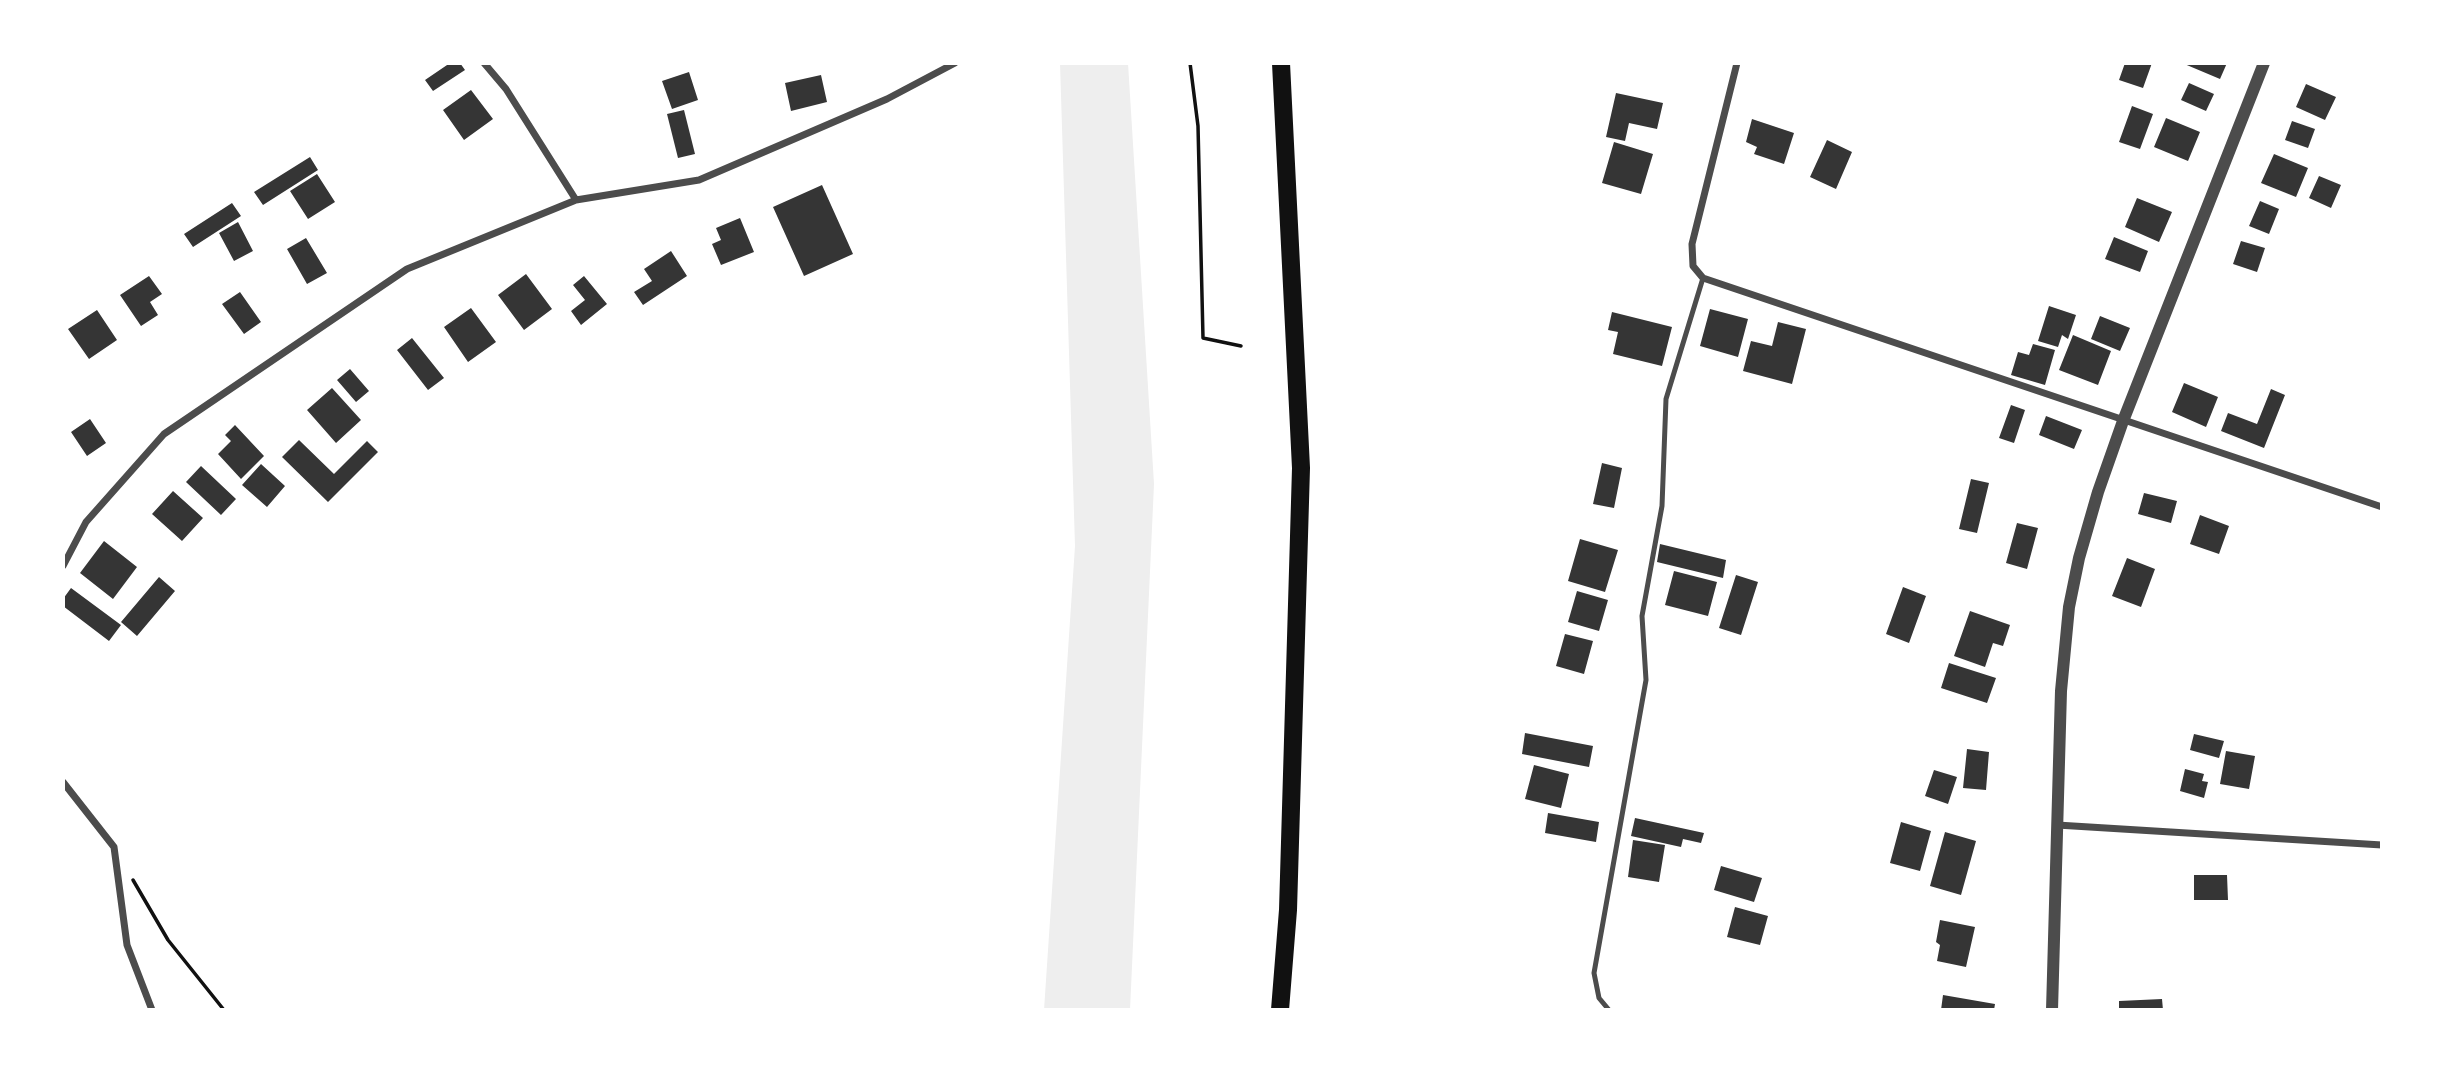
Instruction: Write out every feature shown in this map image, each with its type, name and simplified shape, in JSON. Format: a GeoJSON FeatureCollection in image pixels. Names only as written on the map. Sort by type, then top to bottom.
{"type":"FeatureCollection","features":[{"type":"Feature","properties":{"kind":"highway"},"geometry":{"type":"LineString","coordinates":[[1280,1010],[1288,910],[1301,468],[1281,65]]}},
{"type":"Feature","properties":{"kind":"street"},"geometry":{"type":"LineString","coordinates":[[484,63],[506,89],[576,200]]}},
{"type":"Feature","properties":{"kind":"street"},"geometry":{"type":"LineString","coordinates":[[63,566],[86,522],[164,434],[407,269],[576,200],[699,180],[887,99],[955,63]]}},
{"type":"Feature","properties":{"kind":"street"},"geometry":{"type":"LineString","coordinates":[[1737,63],[1692,244],[1693,266],[1703,278],[2382,507]]}},
{"type":"Feature","properties":{"kind":"street"},"geometry":{"type":"LineString","coordinates":[[2052,1010],[2061,691],[2069,607],[2079,558],[2123,421],[2263,63]]}},
{"type":"Feature","properties":{"kind":"street"},"geometry":{"type":"LineString","coordinates":[[63,782],[114,847],[127,945],[152,1010]]}},
{"type":"Feature","properties":{"kind":"street"},"geometry":{"type":"LineString","coordinates":[[2057,825],[2382,845]]}},
{"type":"Feature","properties":{"kind":"lane"},"geometry":{"type":"LineString","coordinates":[[1609,1010],[1599,998],[1594,973],[1646,680],[1642,616],[1662,506],[1666,399],[1703,278]]}},
{"type":"Feature","properties":{"kind":"path"},"geometry":{"type":"LineString","coordinates":[[1190,63],[1198,126],[1203,338],[1241,346]]}},
{"type":"Feature","properties":{"kind":"path"},"geometry":{"type":"LineString","coordinates":[[114,847],[168,940],[224,1010]]}},
{"type":"Feature","properties":{"kind":"shaded area"},"geometry":{"type":"Polygon","coordinates":[[[1060,63],[1128,63],[1154,484],[1130,1010],[1044,1010],[1075,546],[1060,63]]]}},
{"type":"Feature","properties":{"kind":"building"},"geometry":{"type":"Polygon","coordinates":[[[450,63],[460,63],[465,70],[433,91],[425,80],[450,63]]]}},
{"type":"Feature","properties":{"kind":"building"},"geometry":{"type":"Polygon","coordinates":[[[2125,63],[2152,63],[2143,88],[2119,80],[2125,63]]]}},
{"type":"Feature","properties":{"kind":"building"},"geometry":{"type":"Polygon","coordinates":[[[2182,63],[2227,63],[2220,79],[2182,63]]]}},
{"type":"Feature","properties":{"kind":"building"},"geometry":{"type":"Polygon","coordinates":[[[689,72],[698,100],[672,109],[662,81],[689,72]]]}},
{"type":"Feature","properties":{"kind":"building"},"geometry":{"type":"Polygon","coordinates":[[[821,75],[827,102],[791,111],[785,83],[821,75]]]}},
{"type":"Feature","properties":{"kind":"building"},"geometry":{"type":"Polygon","coordinates":[[[2189,83],[2214,94],[2206,111],[2181,100],[2189,83]]]}},
{"type":"Feature","properties":{"kind":"building"},"geometry":{"type":"Polygon","coordinates":[[[2306,84],[2336,97],[2325,120],[2296,107],[2306,84]]]}},
{"type":"Feature","properties":{"kind":"building"},"geometry":{"type":"Polygon","coordinates":[[[471,90],[493,119],[464,140],[443,110],[471,90]]]}},
{"type":"Feature","properties":{"kind":"building"},"geometry":{"type":"Polygon","coordinates":[[[1616,93],[1663,103],[1657,129],[1629,123],[1625,141],[1606,137],[1616,93]]]}},
{"type":"Feature","properties":{"kind":"building"},"geometry":{"type":"Polygon","coordinates":[[[2132,106],[2153,114],[2140,149],[2119,142],[2132,106]]]}},
{"type":"Feature","properties":{"kind":"building"},"geometry":{"type":"Polygon","coordinates":[[[684,110],[695,154],[678,158],[667,114],[684,110]]]}},
{"type":"Feature","properties":{"kind":"building"},"geometry":{"type":"Polygon","coordinates":[[[2166,118],[2200,132],[2188,161],[2154,147],[2166,118]]]}},
{"type":"Feature","properties":{"kind":"building"},"geometry":{"type":"Polygon","coordinates":[[[1752,119],[1794,133],[1784,164],[1754,154],[1757,147],[1746,142],[1752,119]]]}},
{"type":"Feature","properties":{"kind":"building"},"geometry":{"type":"Polygon","coordinates":[[[2292,121],[2315,129],[2308,148],[2285,140],[2292,121]]]}},
{"type":"Feature","properties":{"kind":"building"},"geometry":{"type":"Polygon","coordinates":[[[1827,140],[1852,152],[1836,189],[1810,177],[1827,140]]]}},
{"type":"Feature","properties":{"kind":"building"},"geometry":{"type":"Polygon","coordinates":[[[1614,142],[1653,154],[1641,194],[1602,183],[1614,142]]]}},
{"type":"Feature","properties":{"kind":"building"},"geometry":{"type":"Polygon","coordinates":[[[2274,154],[2308,168],[2296,197],[2261,183],[2274,154]]]}},
{"type":"Feature","properties":{"kind":"building"},"geometry":{"type":"Polygon","coordinates":[[[310,157],[318,170],[263,205],[254,192],[310,157]]]}},
{"type":"Feature","properties":{"kind":"building"},"geometry":{"type":"Polygon","coordinates":[[[317,174],[335,202],[308,219],[290,191],[317,174]]]}},
{"type":"Feature","properties":{"kind":"building"},"geometry":{"type":"Polygon","coordinates":[[[2319,176],[2341,185],[2331,208],[2309,198],[2319,176]]]}},
{"type":"Feature","properties":{"kind":"building"},"geometry":{"type":"Polygon","coordinates":[[[822,185],[853,254],[804,276],[773,207],[822,185]]]}},
{"type":"Feature","properties":{"kind":"building"},"geometry":{"type":"Polygon","coordinates":[[[2137,198],[2172,212],[2159,242],[2125,227],[2137,198]]]}},
{"type":"Feature","properties":{"kind":"building"},"geometry":{"type":"Polygon","coordinates":[[[2260,201],[2279,209],[2269,234],[2249,226],[2260,201]]]}},
{"type":"Feature","properties":{"kind":"building"},"geometry":{"type":"Polygon","coordinates":[[[232,203],[241,216],[193,247],[184,234],[232,203]]]}},
{"type":"Feature","properties":{"kind":"building"},"geometry":{"type":"Polygon","coordinates":[[[740,218],[754,252],[721,265],[712,244],[721,240],[716,228],[740,218]]]}},
{"type":"Feature","properties":{"kind":"building"},"geometry":{"type":"Polygon","coordinates":[[[238,222],[253,251],[234,261],[219,233],[238,222]]]}},
{"type":"Feature","properties":{"kind":"building"},"geometry":{"type":"Polygon","coordinates":[[[2114,237],[2148,251],[2140,272],[2105,259],[2114,237]]]}},
{"type":"Feature","properties":{"kind":"building"},"geometry":{"type":"Polygon","coordinates":[[[306,238],[327,273],[307,284],[287,249],[306,238]]]}},
{"type":"Feature","properties":{"kind":"building"},"geometry":{"type":"Polygon","coordinates":[[[2241,241],[2265,248],[2257,272],[2233,264],[2241,241]]]}},
{"type":"Feature","properties":{"kind":"building"},"geometry":{"type":"Polygon","coordinates":[[[671,251],[687,276],[643,305],[634,292],[652,281],[644,269],[671,251]]]}},
{"type":"Feature","properties":{"kind":"building"},"geometry":{"type":"Polygon","coordinates":[[[526,274],[552,309],[524,330],[498,295],[526,274]]]}},
{"type":"Feature","properties":{"kind":"building"},"geometry":{"type":"Polygon","coordinates":[[[149,276],[162,294],[150,302],[158,315],[141,326],[120,295],[149,276]]]}},
{"type":"Feature","properties":{"kind":"building"},"geometry":{"type":"Polygon","coordinates":[[[584,276],[607,304],[581,325],[571,311],[585,300],[573,285],[584,276]]]}},
{"type":"Feature","properties":{"kind":"building"},"geometry":{"type":"Polygon","coordinates":[[[240,292],[261,322],[244,334],[222,304],[240,292]]]}},
{"type":"Feature","properties":{"kind":"building"},"geometry":{"type":"Polygon","coordinates":[[[2049,306],[2076,315],[2068,339],[2062,335],[2058,347],[2038,341],[2049,306]]]}},
{"type":"Feature","properties":{"kind":"building"},"geometry":{"type":"Polygon","coordinates":[[[471,308],[496,342],[468,362],[444,327],[471,308]]]}},
{"type":"Feature","properties":{"kind":"building"},"geometry":{"type":"Polygon","coordinates":[[[1710,309],[1748,319],[1738,357],[1700,346],[1710,309]]]}},
{"type":"Feature","properties":{"kind":"building"},"geometry":{"type":"Polygon","coordinates":[[[97,310],[117,340],[89,359],[68,329],[97,310]]]}},
{"type":"Feature","properties":{"kind":"building"},"geometry":{"type":"Polygon","coordinates":[[[1612,312],[1672,327],[1662,366],[1613,354],[1618,332],[1608,330],[1612,312]]]}},
{"type":"Feature","properties":{"kind":"building"},"geometry":{"type":"Polygon","coordinates":[[[2100,316],[2130,328],[2120,351],[2091,339],[2100,316]]]}},
{"type":"Feature","properties":{"kind":"building"},"geometry":{"type":"Polygon","coordinates":[[[1778,322],[1806,329],[1792,384],[1743,371],[1751,341],[1772,346],[1778,322]]]}},
{"type":"Feature","properties":{"kind":"building"},"geometry":{"type":"Polygon","coordinates":[[[2073,335],[2111,351],[2098,385],[2059,370],[2073,335]]]}},
{"type":"Feature","properties":{"kind":"building"},"geometry":{"type":"Polygon","coordinates":[[[412,338],[444,378],[428,390],[397,350],[412,338]]]}},
{"type":"Feature","properties":{"kind":"building"},"geometry":{"type":"Polygon","coordinates":[[[2033,344],[2055,350],[2045,385],[2011,375],[2018,352],[2029,355],[2033,344]]]}},
{"type":"Feature","properties":{"kind":"building"},"geometry":{"type":"Polygon","coordinates":[[[350,369],[369,391],[356,402],[337,380],[350,369]]]}},
{"type":"Feature","properties":{"kind":"building"},"geometry":{"type":"Polygon","coordinates":[[[2184,383],[2218,397],[2206,427],[2172,412],[2184,383]]]}},
{"type":"Feature","properties":{"kind":"building"},"geometry":{"type":"Polygon","coordinates":[[[332,388],[361,420],[336,443],[307,410],[332,388]]]}},
{"type":"Feature","properties":{"kind":"building"},"geometry":{"type":"Polygon","coordinates":[[[2271,389],[2285,395],[2264,448],[2221,431],[2228,413],[2257,424],[2271,389]]]}},
{"type":"Feature","properties":{"kind":"building"},"geometry":{"type":"Polygon","coordinates":[[[2011,405],[2025,410],[2014,443],[1999,438],[2011,405]]]}},
{"type":"Feature","properties":{"kind":"building"},"geometry":{"type":"Polygon","coordinates":[[[2046,416],[2082,430],[2074,449],[2039,435],[2046,416]]]}},
{"type":"Feature","properties":{"kind":"building"},"geometry":{"type":"Polygon","coordinates":[[[90,419],[106,443],[87,456],[71,432],[90,419]]]}},
{"type":"Feature","properties":{"kind":"building"},"geometry":{"type":"Polygon","coordinates":[[[235,425],[264,456],[241,479],[218,454],[231,441],[225,435],[235,425]]]}},
{"type":"Feature","properties":{"kind":"building"},"geometry":{"type":"Polygon","coordinates":[[[299,440],[334,474],[367,441],[378,452],[328,502],[282,457],[299,440]]]}},
{"type":"Feature","properties":{"kind":"building"},"geometry":{"type":"Polygon","coordinates":[[[1602,463],[1622,468],[1614,508],[1593,504],[1602,463]]]}},
{"type":"Feature","properties":{"kind":"building"},"geometry":{"type":"Polygon","coordinates":[[[261,464],[285,486],[267,507],[242,485],[261,464]]]}},
{"type":"Feature","properties":{"kind":"building"},"geometry":{"type":"Polygon","coordinates":[[[201,466],[236,499],[221,515],[186,482],[201,466]]]}},
{"type":"Feature","properties":{"kind":"building"},"geometry":{"type":"Polygon","coordinates":[[[1971,479],[1989,483],[1977,533],[1959,529],[1971,479]]]}},
{"type":"Feature","properties":{"kind":"building"},"geometry":{"type":"Polygon","coordinates":[[[173,491],[203,518],[182,541],[152,514],[173,491]]]}},
{"type":"Feature","properties":{"kind":"building"},"geometry":{"type":"Polygon","coordinates":[[[2144,493],[2177,501],[2171,523],[2138,514],[2144,493]]]}},
{"type":"Feature","properties":{"kind":"building"},"geometry":{"type":"Polygon","coordinates":[[[2200,515],[2229,526],[2219,554],[2190,544],[2200,515]]]}},
{"type":"Feature","properties":{"kind":"building"},"geometry":{"type":"Polygon","coordinates":[[[2017,523],[2038,528],[2027,569],[2006,563],[2017,523]]]}},
{"type":"Feature","properties":{"kind":"building"},"geometry":{"type":"Polygon","coordinates":[[[1580,539],[1618,550],[1605,592],[1568,581],[1580,539]]]}},
{"type":"Feature","properties":{"kind":"building"},"geometry":{"type":"Polygon","coordinates":[[[104,541],[137,567],[113,599],[80,573],[104,541]]]}},
{"type":"Feature","properties":{"kind":"building"},"geometry":{"type":"Polygon","coordinates":[[[1660,544],[1726,560],[1723,578],[1657,562],[1660,544]]]}},
{"type":"Feature","properties":{"kind":"building"},"geometry":{"type":"Polygon","coordinates":[[[2127,558],[2155,569],[2141,607],[2112,596],[2127,558]]]}},
{"type":"Feature","properties":{"kind":"building"},"geometry":{"type":"Polygon","coordinates":[[[1674,571],[1717,582],[1708,616],[1665,605],[1674,571]]]}},
{"type":"Feature","properties":{"kind":"building"},"geometry":{"type":"Polygon","coordinates":[[[1736,575],[1758,582],[1741,635],[1719,628],[1736,575]]]}},
{"type":"Feature","properties":{"kind":"building"},"geometry":{"type":"Polygon","coordinates":[[[159,577],[175,591],[137,636],[121,622],[159,577]]]}},
{"type":"Feature","properties":{"kind":"building"},"geometry":{"type":"Polygon","coordinates":[[[1903,587],[1926,596],[1909,643],[1886,634],[1903,587]]]}},
{"type":"Feature","properties":{"kind":"building"},"geometry":{"type":"Polygon","coordinates":[[[71,588],[121,625],[109,641],[63,606],[63,599],[71,588]]]}},
{"type":"Feature","properties":{"kind":"building"},"geometry":{"type":"Polygon","coordinates":[[[1577,591],[1608,600],[1599,631],[1568,622],[1577,591]]]}},
{"type":"Feature","properties":{"kind":"building"},"geometry":{"type":"Polygon","coordinates":[[[1970,611],[2010,625],[2003,646],[1993,643],[1985,667],[1954,656],[1970,611]]]}},
{"type":"Feature","properties":{"kind":"building"},"geometry":{"type":"Polygon","coordinates":[[[1565,634],[1593,641],[1584,674],[1556,666],[1565,634]]]}},
{"type":"Feature","properties":{"kind":"building"},"geometry":{"type":"Polygon","coordinates":[[[1949,663],[1996,678],[1987,703],[1941,688],[1949,663]]]}},
{"type":"Feature","properties":{"kind":"building"},"geometry":{"type":"Polygon","coordinates":[[[1525,733],[1593,746],[1589,767],[1522,754],[1525,733]]]}},
{"type":"Feature","properties":{"kind":"building"},"geometry":{"type":"Polygon","coordinates":[[[2194,734],[2224,741],[2219,758],[2190,750],[2194,734]]]}},
{"type":"Feature","properties":{"kind":"building"},"geometry":{"type":"Polygon","coordinates":[[[1967,749],[1989,752],[1986,790],[1963,788],[1967,749]]]}},
{"type":"Feature","properties":{"kind":"building"},"geometry":{"type":"Polygon","coordinates":[[[2226,751],[2255,756],[2249,789],[2220,784],[2226,751]]]}},
{"type":"Feature","properties":{"kind":"building"},"geometry":{"type":"Polygon","coordinates":[[[1534,765],[1569,774],[1561,808],[1525,799],[1534,765]]]}},
{"type":"Feature","properties":{"kind":"building"},"geometry":{"type":"Polygon","coordinates":[[[2185,769],[2204,774],[2202,781],[2208,782],[2204,798],[2180,791],[2185,769]]]}},
{"type":"Feature","properties":{"kind":"building"},"geometry":{"type":"Polygon","coordinates":[[[1934,770],[1957,777],[1948,804],[1925,796],[1934,770]]]}},
{"type":"Feature","properties":{"kind":"building"},"geometry":{"type":"Polygon","coordinates":[[[1548,813],[1599,822],[1596,842],[1545,833],[1548,813]]]}},
{"type":"Feature","properties":{"kind":"building"},"geometry":{"type":"Polygon","coordinates":[[[1635,818],[1704,833],[1701,843],[1683,839],[1681,847],[1631,836],[1635,818]]]}},
{"type":"Feature","properties":{"kind":"building"},"geometry":{"type":"Polygon","coordinates":[[[1901,822],[1931,831],[1920,871],[1890,863],[1901,822]]]}},
{"type":"Feature","properties":{"kind":"building"},"geometry":{"type":"Polygon","coordinates":[[[1945,832],[1976,841],[1961,895],[1930,886],[1945,832]]]}},
{"type":"Feature","properties":{"kind":"building"},"geometry":{"type":"Polygon","coordinates":[[[1633,840],[1665,845],[1659,882],[1628,877],[1633,840]]]}},
{"type":"Feature","properties":{"kind":"building"},"geometry":{"type":"Polygon","coordinates":[[[1721,866],[1762,878],[1754,902],[1714,890],[1721,866]]]}},
{"type":"Feature","properties":{"kind":"building"},"geometry":{"type":"Polygon","coordinates":[[[2194,875],[2227,875],[2228,900],[2194,900],[2194,875]]]}},
{"type":"Feature","properties":{"kind":"building"},"geometry":{"type":"Polygon","coordinates":[[[1735,907],[1768,916],[1760,945],[1727,937],[1735,907]]]}},
{"type":"Feature","properties":{"kind":"building"},"geometry":{"type":"Polygon","coordinates":[[[1940,920],[1975,927],[1966,967],[1937,961],[1940,945],[1936,942],[1940,920]]]}},
{"type":"Feature","properties":{"kind":"building"},"geometry":{"type":"Polygon","coordinates":[[[1943,995],[1995,1004],[1994,1010],[1941,1010],[1943,995]]]}},
{"type":"Feature","properties":{"kind":"building"},"geometry":{"type":"Polygon","coordinates":[[[2162,999],[2163,1010],[2119,1010],[2119,1001],[2162,999]]]}}]}
